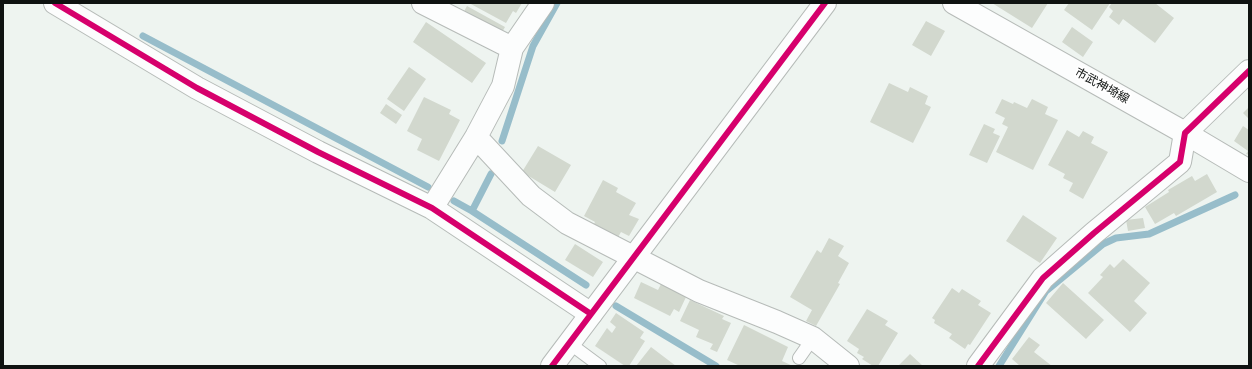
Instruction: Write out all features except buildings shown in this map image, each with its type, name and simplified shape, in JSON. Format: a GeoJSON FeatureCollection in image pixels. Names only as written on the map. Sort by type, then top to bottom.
{"type":"FeatureCollection","features":[{"type":"Feature","properties":{"kind":"street"},"geometry":{"type":"LineString","coordinates":[[424,3],[512,48]]}},
{"type":"Feature","properties":{"kind":"street"},"geometry":{"type":"LineString","coordinates":[[432,208],[476,137],[503,86],[512,48],[543,3]]}},
{"type":"Feature","properties":{"kind":"street"},"geometry":{"type":"LineString","coordinates":[[552,366],[825,3]]}},
{"type":"Feature","properties":{"kind":"street","name":"市武神埼線"},"geometry":{"type":"LineString","coordinates":[[954,3],[1185,133],[1249,171]]}},
{"type":"Feature","properties":{"kind":"street"},"geometry":{"type":"LineString","coordinates":[[61,5],[197,88],[318,152],[432,208],[591,314]]}},
{"type":"Feature","properties":{"kind":"street"},"geometry":{"type":"LineString","coordinates":[[978,366],[1043,278],[1094,233],[1180,162],[1185,133],[1249,72]]}},
{"type":"Feature","properties":{"kind":"street"},"geometry":{"type":"LineString","coordinates":[[476,137],[531,196],[567,223],[698,292],[778,322],[813,338],[848,366]]}},
{"type":"Feature","properties":{"kind":"lane"},"geometry":{"type":"LineString","coordinates":[[799,358],[813,338]]}},
{"type":"Feature","properties":{"kind":"lane"},"geometry":{"type":"LineString","coordinates":[[569,343],[600,366]]}},
{"type":"Feature","properties":{"kind":"waterway"},"geometry":{"type":"LineString","coordinates":[[502,141],[533,46],[557,3]]}},
{"type":"Feature","properties":{"kind":"waterway"},"geometry":{"type":"LineString","coordinates":[[143,36],[428,187]]}},
{"type":"Feature","properties":{"kind":"waterway"},"geometry":{"type":"LineString","coordinates":[[491,174],[472,211],[586,285]]}},
{"type":"Feature","properties":{"kind":"waterway"},"geometry":{"type":"LineString","coordinates":[[999,366],[1046,291],[1103,244],[1116,238],[1149,234],[1235,195]]}},
{"type":"Feature","properties":{"kind":"waterway"},"geometry":{"type":"LineString","coordinates":[[454,201],[472,211]]}},
{"type":"Feature","properties":{"kind":"waterway"},"geometry":{"type":"LineString","coordinates":[[616,306],[716,366]]}},
{"type":"Feature","properties":{"kind":"cycle path"},"geometry":{"type":"LineString","coordinates":[[55,3],[197,88],[318,152],[432,208],[591,314]]}},
{"type":"Feature","properties":{"kind":"cycle path"},"geometry":{"type":"LineString","coordinates":[[552,366],[825,3]]}},
{"type":"Feature","properties":{"kind":"cycle path"},"geometry":{"type":"LineString","coordinates":[[978,366],[1043,278],[1094,233],[1180,162],[1185,133],[1249,71]]}}]}
